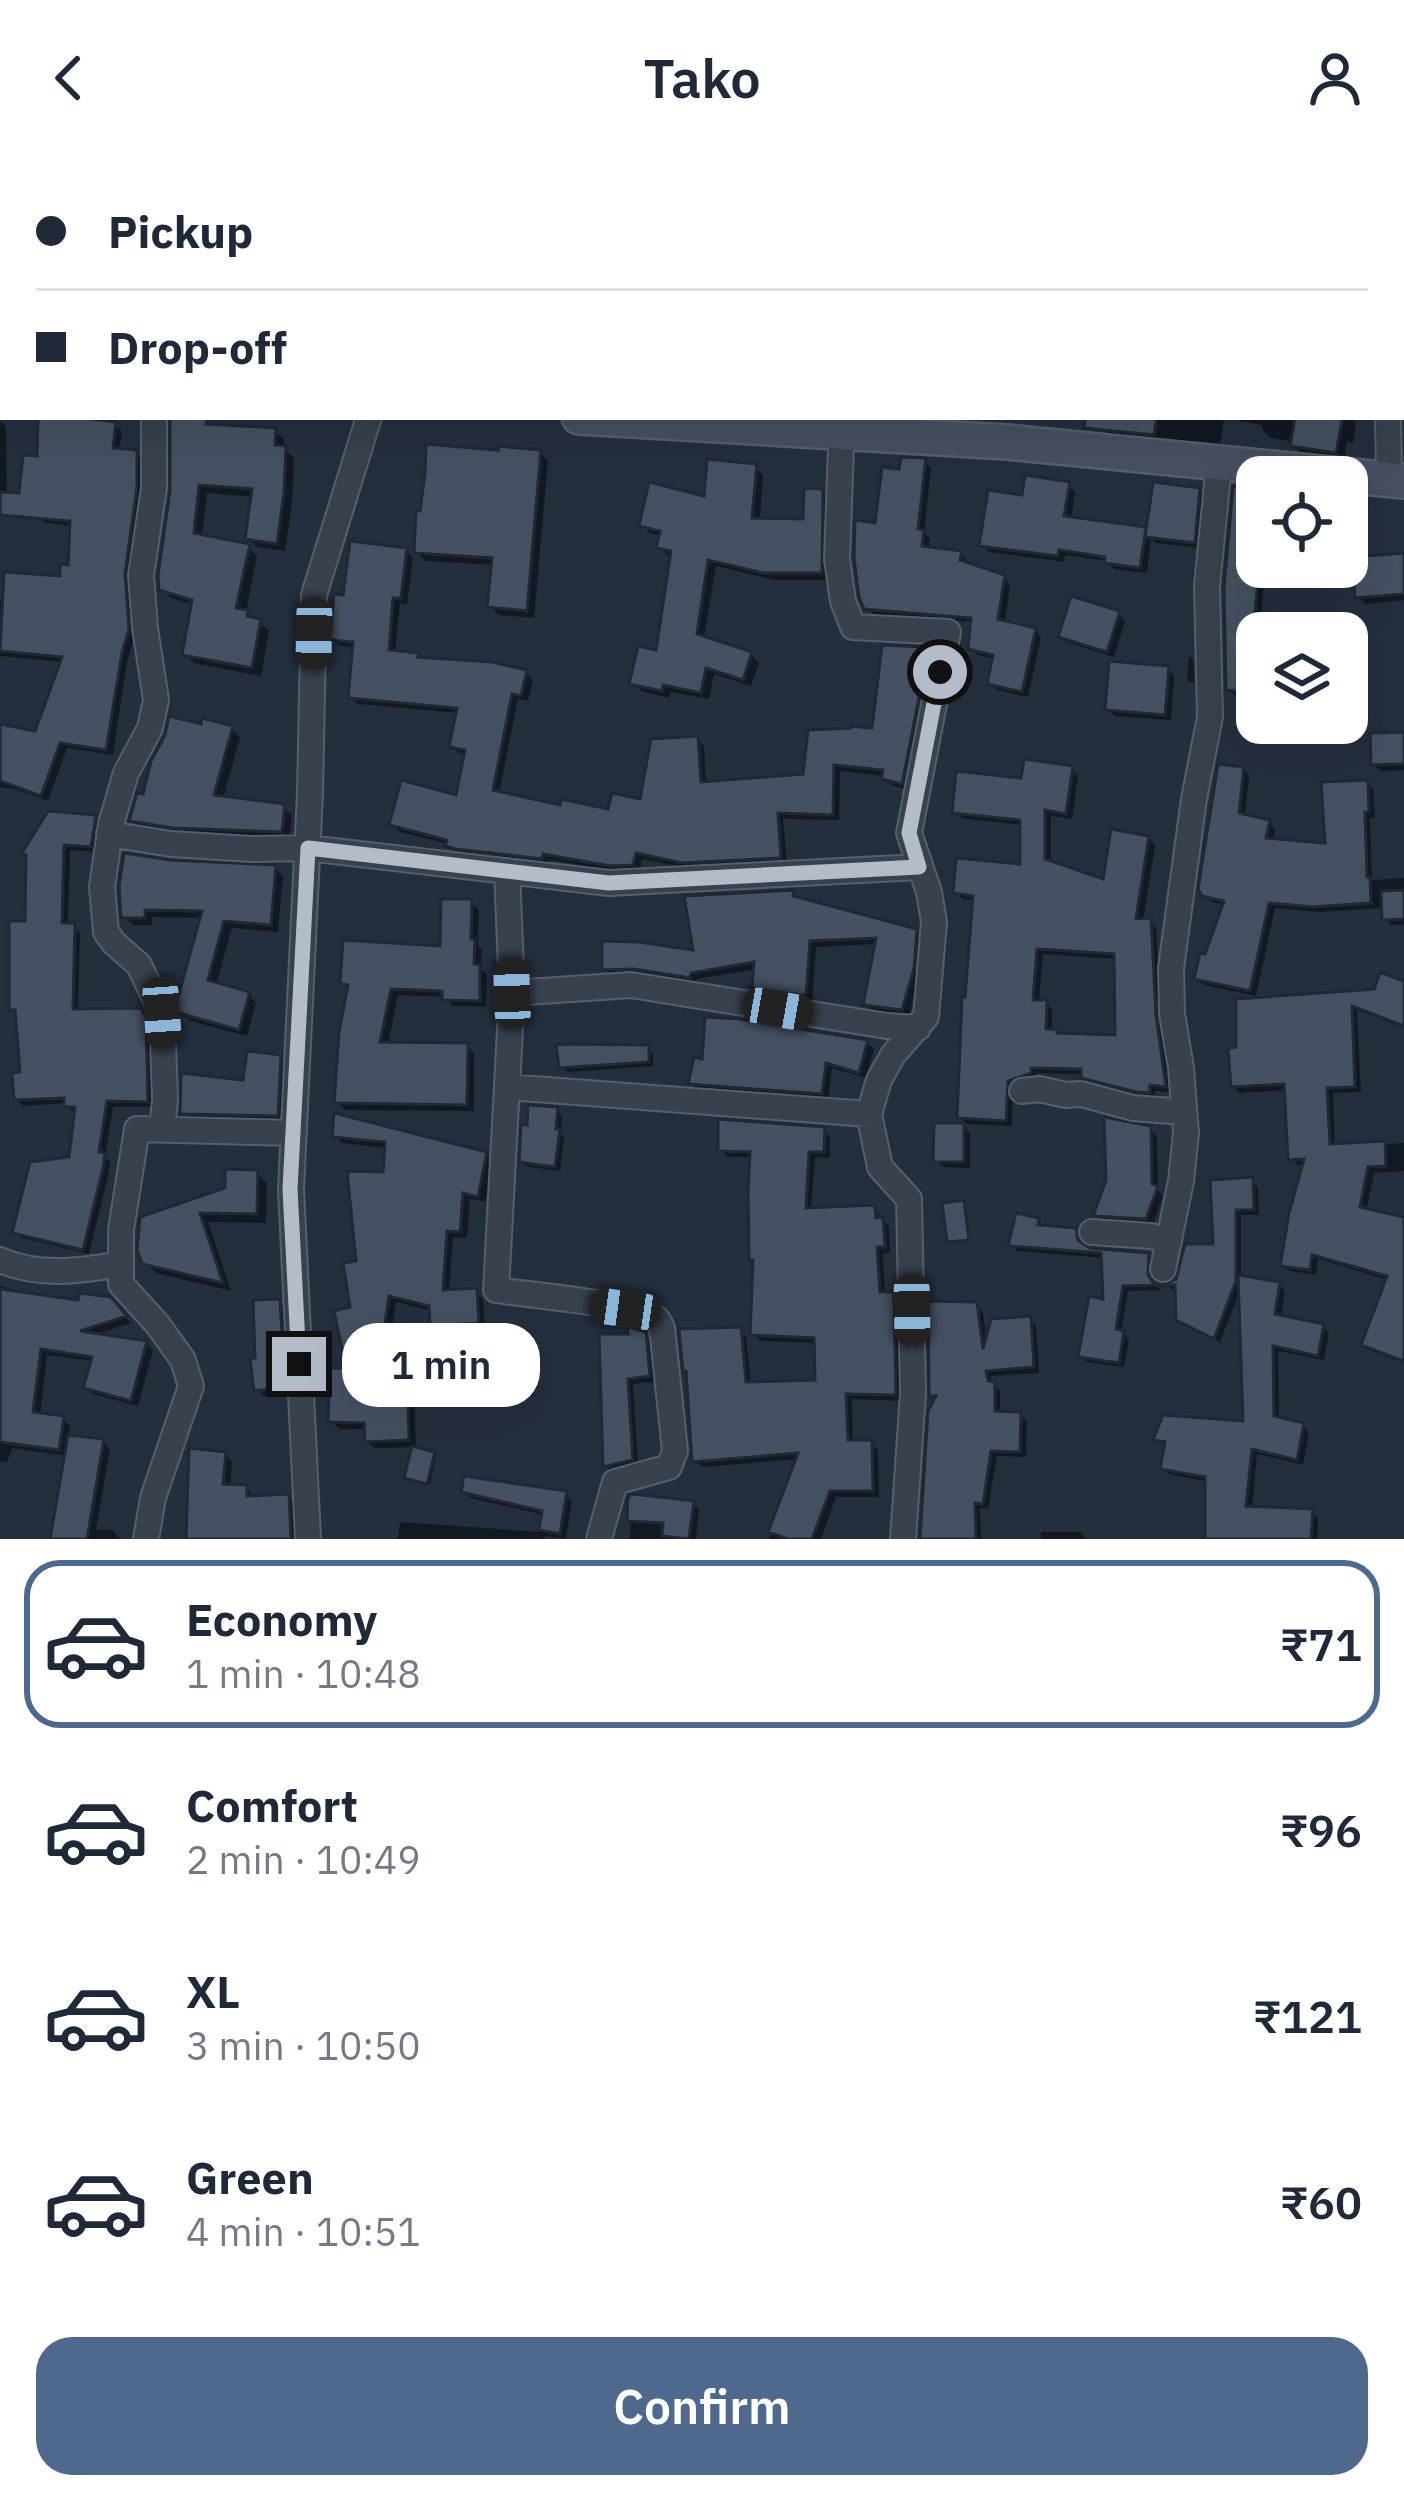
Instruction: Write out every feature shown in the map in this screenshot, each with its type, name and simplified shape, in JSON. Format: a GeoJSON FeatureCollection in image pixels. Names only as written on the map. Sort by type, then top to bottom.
{"type":"FeatureCollection","features":[{"type":"Feature","properties":{"kind":"main road"},"geometry":{"type":"LineString","coordinates":[[678,420],[843,425],[1397,481]]}},
{"type":"Feature","properties":{"kind":"street"},"geometry":{"type":"LineString","coordinates":[[154,420],[154,488],[141,575],[156,700],[150,728],[126,773],[109,834],[102,887],[106,932],[139,965],[162,1013],[162,1130]]}},
{"type":"Feature","properties":{"kind":"street"},"geometry":{"type":"LineString","coordinates":[[308,1539],[290,1189],[308,848],[314,595],[368,420]]}},
{"type":"Feature","properties":{"kind":"street"},"geometry":{"type":"LineString","coordinates":[[1388,420],[1397,481]]}},
{"type":"Feature","properties":{"kind":"street"},"geometry":{"type":"LineString","coordinates":[[843,425],[838,559],[843,601],[853,627],[948,632],[909,833],[934,922],[926,1017],[893,1055],[869,1114],[880,1167],[909,1199],[913,1393],[903,1539]]}},
{"type":"Feature","properties":{"kind":"street"},"geometry":{"type":"LineString","coordinates":[[1163,1269],[1186,1133],[1171,968],[1210,717],[1207,586],[1219,464]]}},
{"type":"Feature","properties":{"kind":"street"},"geometry":{"type":"LineString","coordinates":[[109,834],[171,844],[308,848],[609,883],[919,867]]}},
{"type":"Feature","properties":{"kind":"street"},"geometry":{"type":"LineString","coordinates":[[507,871],[512,993],[496,1290],[648,1314],[662,1328],[675,1451],[672,1462],[669,1467],[615,1482],[599,1539]]}},
{"type":"Feature","properties":{"kind":"street"},"geometry":{"type":"LineString","coordinates":[[512,993],[632,985],[918,1028]]}},
{"type":"Feature","properties":{"kind":"street"},"geometry":{"type":"LineString","coordinates":[[507,1087],[869,1114]]}},
{"type":"Feature","properties":{"kind":"street"},"geometry":{"type":"LineString","coordinates":[[1022,1091],[1081,1094],[1133,1108],[1184,1112]]}},
{"type":"Feature","properties":{"kind":"street"},"geometry":{"type":"LineString","coordinates":[[146,1539],[153,1498],[191,1386],[183,1360],[121,1284],[121,1230],[137,1129],[294,1132]]}},
{"type":"Feature","properties":{"kind":"street"},"geometry":{"type":"LineString","coordinates":[[1092,1232],[1169,1241]]}},
{"type":"Feature","properties":{"kind":"street"},"geometry":{"type":"LineString","coordinates":[[0,1260],[31,1270],[68,1272],[121,1264]]}},
{"type":"Feature","properties":{"kind":"building"},"geometry":{"type":"Polygon","coordinates":[[[38,420],[116,422],[113,448],[137,450],[125,573],[129,629],[106,750],[60,743],[41,796],[0,781],[0,724],[35,731],[62,657],[0,651],[4,572],[60,576],[60,564],[68,565],[70,521],[0,515],[0,492],[19,493],[23,455],[37,456],[38,420]]]}},
{"type":"Feature","properties":{"kind":"building"},"geometry":{"type":"Polygon","coordinates":[[[170,420],[276,428],[275,445],[286,446],[277,544],[245,539],[252,489],[199,485],[194,533],[250,544],[236,608],[261,619],[252,668],[182,655],[192,600],[159,590],[170,490],[170,420]]]}},
{"type":"Feature","properties":{"kind":"building"},"geometry":{"type":"Polygon","coordinates":[[[1085,420],[1156,420],[1154,435],[1084,428],[1085,420]]]}},
{"type":"Feature","properties":{"kind":"building"},"geometry":{"type":"Polygon","coordinates":[[[1294,420],[1342,420],[1336,453],[1290,446],[1294,420]]]}},
{"type":"Feature","properties":{"kind":"building"},"geometry":{"type":"Polygon","coordinates":[[[426,444],[541,450],[527,611],[487,607],[492,558],[414,553],[426,444]]]}},
{"type":"Feature","properties":{"kind":"building"},"geometry":{"type":"Polygon","coordinates":[[[901,457],[926,458],[918,529],[924,530],[922,546],[962,551],[960,560],[1005,575],[998,619],[1036,628],[1022,692],[987,684],[993,655],[968,649],[971,618],[864,609],[854,558],[855,520],[875,523],[882,467],[899,469],[901,457]]]}},
{"type":"Feature","properties":{"kind":"building"},"geometry":{"type":"Polygon","coordinates":[[[707,459],[757,464],[752,518],[803,519],[804,488],[823,489],[822,573],[764,573],[708,560],[697,634],[752,652],[743,680],[706,668],[701,693],[629,684],[638,646],[656,650],[671,551],[656,548],[660,531],[639,526],[649,482],[704,496],[707,459]]]}},
{"type":"Feature","properties":{"kind":"building"},"geometry":{"type":"Polygon","coordinates":[[[1025,475],[1070,482],[1064,516],[1146,527],[1140,568],[1059,550],[1058,556],[979,546],[988,490],[1022,495],[1025,475]]]}},
{"type":"Feature","properties":{"kind":"building"},"geometry":{"type":"Polygon","coordinates":[[[1153,482],[1200,488],[1195,543],[1145,537],[1153,482]]]}},
{"type":"Feature","properties":{"kind":"building"},"geometry":{"type":"Polygon","coordinates":[[[1236,487],[1236,588],[1257,588],[1255,612],[1236,612],[1236,691],[1226,690],[1224,587],[1236,487]]]}},
{"type":"Feature","properties":{"kind":"building"},"geometry":{"type":"Polygon","coordinates":[[[350,541],[407,548],[401,598],[393,598],[389,650],[527,670],[521,696],[512,694],[493,790],[560,805],[561,799],[608,809],[612,793],[640,799],[651,739],[698,736],[701,782],[803,774],[808,730],[872,728],[882,645],[924,647],[902,784],[881,779],[883,770],[834,765],[833,815],[778,813],[781,858],[682,863],[636,853],[633,865],[610,866],[543,854],[542,859],[456,849],[445,846],[447,840],[389,825],[401,780],[456,795],[465,750],[449,747],[457,708],[348,698],[353,642],[330,640],[334,594],[343,595],[350,541]]]}},
{"type":"Feature","properties":{"kind":"building"},"geometry":{"type":"Polygon","coordinates":[[[1404,553],[1404,594],[1355,598],[1354,588],[1368,588],[1368,556],[1404,553]]]}},
{"type":"Feature","properties":{"kind":"building"},"geometry":{"type":"Polygon","coordinates":[[[1071,596],[1120,611],[1107,652],[1058,637],[1071,596]]]}},
{"type":"Feature","properties":{"kind":"building"},"geometry":{"type":"Polygon","coordinates":[[[1109,661],[1169,666],[1165,715],[1105,710],[1109,661]]]}},
{"type":"Feature","properties":{"kind":"building"},"geometry":{"type":"Polygon","coordinates":[[[169,716],[233,726],[214,795],[285,804],[282,832],[173,828],[129,821],[169,716]]]}},
{"type":"Feature","properties":{"kind":"building"},"geometry":{"type":"Polygon","coordinates":[[[1404,732],[1404,764],[1371,765],[1370,733],[1404,732]]]}},
{"type":"Feature","properties":{"kind":"building"},"geometry":{"type":"Polygon","coordinates":[[[1024,759],[1073,766],[1066,814],[1045,810],[1045,859],[1103,879],[1111,829],[1149,836],[1136,919],[1151,918],[1166,1087],[1150,1085],[1150,1093],[1136,1092],[1081,1078],[1081,1069],[1031,1068],[1031,1073],[1008,1081],[1006,1121],[957,1118],[962,997],[973,896],[953,893],[956,858],[1020,864],[1020,820],[952,813],[956,771],[1021,778],[1024,759]],[[1037,949],[1033,1000],[1047,1000],[1046,1029],[1115,1035],[1114,954],[1037,949]]]}},
{"type":"Feature","properties":{"kind":"building"},"geometry":{"type":"Polygon","coordinates":[[[1218,764],[1244,767],[1239,813],[1270,820],[1266,838],[1325,843],[1321,782],[1368,780],[1369,812],[1365,812],[1371,903],[1312,907],[1269,903],[1250,991],[1194,979],[1200,953],[1205,954],[1224,901],[1202,896],[1198,889],[1218,764]]]}},
{"type":"Feature","properties":{"kind":"building"},"geometry":{"type":"Polygon","coordinates":[[[48,811],[96,815],[91,847],[64,845],[62,923],[75,923],[73,1009],[141,1008],[146,1017],[148,1102],[107,1101],[99,1152],[105,1153],[103,1168],[83,1250],[12,1233],[30,1162],[69,1157],[75,1107],[64,1107],[64,1098],[14,1100],[12,1073],[20,1072],[15,1010],[9,1010],[9,921],[25,921],[26,855],[22,853],[48,811]]]}},
{"type":"Feature","properties":{"kind":"building"},"geometry":{"type":"Polygon","coordinates":[[[124,853],[276,865],[271,925],[224,921],[208,980],[250,992],[239,1030],[179,1013],[176,1004],[202,911],[145,910],[145,918],[121,918],[124,853]]]}},
{"type":"Feature","properties":{"kind":"building"},"geometry":{"type":"Polygon","coordinates":[[[794,890],[793,896],[917,929],[914,968],[902,1010],[863,1005],[876,938],[810,941],[806,996],[752,988],[754,962],[691,973],[690,978],[634,969],[602,970],[602,941],[693,950],[684,896],[794,890]]]}},
{"type":"Feature","properties":{"kind":"building"},"geometry":{"type":"Polygon","coordinates":[[[1404,890],[1404,919],[1382,920],[1381,891],[1404,890]]]}},
{"type":"Feature","properties":{"kind":"building"},"geometry":{"type":"Polygon","coordinates":[[[441,899],[472,899],[471,939],[475,939],[474,964],[480,965],[480,1001],[442,1000],[442,991],[391,989],[380,1042],[468,1043],[467,1105],[334,1103],[348,985],[340,984],[343,940],[440,946],[441,899]]]}},
{"type":"Feature","properties":{"kind":"building"},"geometry":{"type":"Polygon","coordinates":[[[1380,972],[1404,981],[1404,1026],[1352,1006],[1355,1087],[1327,1088],[1330,1144],[1385,1141],[1386,1166],[1368,1167],[1360,1207],[1404,1217],[1404,1361],[1361,1345],[1387,1276],[1312,1255],[1310,1270],[1280,1266],[1304,1159],[1288,1160],[1284,1084],[1231,1087],[1228,1048],[1236,1047],[1236,999],[1374,989],[1380,972]]]}},
{"type":"Feature","properties":{"kind":"building"},"geometry":{"type":"Polygon","coordinates":[[[705,1017],[868,1040],[859,1073],[826,1063],[822,1094],[688,1084],[694,1057],[702,1059],[705,1017]]]}},
{"type":"Feature","properties":{"kind":"building"},"geometry":{"type":"Polygon","coordinates":[[[556,1045],[649,1045],[649,1062],[559,1068],[556,1045]]]}},
{"type":"Feature","properties":{"kind":"building"},"geometry":{"type":"Polygon","coordinates":[[[247,1051],[281,1055],[278,1116],[180,1114],[181,1073],[243,1080],[247,1051]]]}},
{"type":"Feature","properties":{"kind":"building"},"geometry":{"type":"Polygon","coordinates":[[[528,1105],[558,1107],[555,1167],[519,1162],[521,1124],[527,1125],[528,1105]]]}},
{"type":"Feature","properties":{"kind":"building"},"geometry":{"type":"Polygon","coordinates":[[[334,1113],[487,1152],[478,1197],[463,1193],[460,1232],[447,1231],[443,1290],[477,1288],[479,1323],[430,1326],[429,1306],[389,1296],[379,1366],[407,1365],[409,1440],[365,1442],[364,1423],[328,1422],[330,1368],[346,1368],[334,1311],[350,1307],[343,1263],[356,1261],[347,1171],[383,1172],[385,1142],[332,1137],[334,1113]]]}},
{"type":"Feature","properties":{"kind":"building"},"geometry":{"type":"Polygon","coordinates":[[[1104,1117],[1151,1126],[1152,1184],[1158,1186],[1146,1219],[1093,1216],[1106,1180],[1104,1117]]]}},
{"type":"Feature","properties":{"kind":"building"},"geometry":{"type":"Polygon","coordinates":[[[718,1119],[825,1127],[824,1152],[809,1152],[806,1208],[875,1205],[876,1218],[883,1217],[885,1247],[877,1247],[880,1292],[894,1292],[896,1395],[846,1394],[848,1440],[872,1440],[873,1491],[830,1491],[812,1539],[788,1539],[768,1532],[798,1453],[692,1462],[679,1329],[741,1327],[746,1382],[815,1380],[814,1338],[750,1335],[750,1152],[718,1151],[718,1119]]]}},
{"type":"Feature","properties":{"kind":"building"},"geometry":{"type":"Polygon","coordinates":[[[934,1123],[964,1123],[964,1162],[933,1162],[934,1123]]]}},
{"type":"Feature","properties":{"kind":"building"},"geometry":{"type":"Polygon","coordinates":[[[225,1169],[258,1170],[257,1214],[200,1213],[223,1283],[142,1264],[137,1250],[140,1217],[225,1188],[225,1169]]]}},
{"type":"Feature","properties":{"kind":"building"},"geometry":{"type":"Polygon","coordinates":[[[1253,1177],[1254,1210],[1236,1210],[1236,1281],[1214,1339],[1176,1320],[1175,1285],[1163,1285],[1176,1279],[1185,1244],[1213,1244],[1210,1180],[1253,1177]]]}},
{"type":"Feature","properties":{"kind":"building"},"geometry":{"type":"Polygon","coordinates":[[[964,1200],[969,1240],[947,1242],[942,1203],[964,1200]]]}},
{"type":"Feature","properties":{"kind":"building"},"geometry":{"type":"Polygon","coordinates":[[[1016,1213],[1039,1218],[1038,1225],[1076,1228],[1078,1240],[1090,1248],[1149,1253],[1148,1275],[1161,1285],[1123,1286],[1116,1329],[1124,1331],[1119,1363],[1078,1357],[1089,1296],[1103,1299],[1101,1253],[1008,1246],[1016,1213]]]}},
{"type":"Feature","properties":{"kind":"building"},"geometry":{"type":"Polygon","coordinates":[[[1238,1275],[1280,1282],[1275,1314],[1324,1324],[1318,1356],[1273,1346],[1274,1416],[1304,1423],[1297,1460],[1252,1449],[1246,1506],[1313,1509],[1311,1539],[1205,1539],[1205,1477],[1160,1469],[1165,1442],[1153,1440],[1163,1415],[1243,1421],[1238,1275]]]}},
{"type":"Feature","properties":{"kind":"building"},"geometry":{"type":"Polygon","coordinates":[[[0,1289],[78,1300],[79,1293],[111,1297],[127,1316],[80,1331],[147,1341],[131,1401],[83,1388],[92,1357],[41,1349],[33,1412],[64,1416],[59,1450],[0,1442],[0,1289]]]}},
{"type":"Feature","properties":{"kind":"building"},"geometry":{"type":"Polygon","coordinates":[[[280,1299],[282,1335],[278,1335],[284,1387],[254,1391],[250,1359],[255,1358],[253,1300],[280,1299]]]}},
{"type":"Feature","properties":{"kind":"building"},"geometry":{"type":"Polygon","coordinates":[[[928,1301],[977,1302],[983,1349],[991,1319],[1031,1316],[1034,1367],[986,1371],[988,1381],[995,1382],[995,1411],[1021,1412],[1020,1452],[991,1451],[983,1504],[975,1503],[976,1539],[920,1539],[928,1411],[936,1396],[929,1396],[928,1301]]]}},
{"type":"Feature","properties":{"kind":"building"},"geometry":{"type":"Polygon","coordinates":[[[627,1326],[646,1332],[650,1376],[628,1379],[633,1460],[603,1467],[599,1334],[628,1334],[627,1326]]]}},
{"type":"Feature","properties":{"kind":"building"},"geometry":{"type":"Polygon","coordinates":[[[68,1435],[104,1439],[87,1539],[50,1539],[68,1435]]]}},
{"type":"Feature","properties":{"kind":"building"},"geometry":{"type":"Polygon","coordinates":[[[412,1446],[435,1452],[427,1484],[404,1478],[412,1446]]]}},
{"type":"Feature","properties":{"kind":"building"},"geometry":{"type":"Polygon","coordinates":[[[189,1448],[226,1452],[223,1484],[247,1485],[247,1496],[289,1494],[291,1539],[186,1539],[189,1448]]]}},
{"type":"Feature","properties":{"kind":"building"},"geometry":{"type":"Polygon","coordinates":[[[464,1476],[567,1491],[560,1534],[539,1530],[542,1511],[461,1492],[464,1476]]]}},
{"type":"Feature","properties":{"kind":"building"},"geometry":{"type":"Polygon","coordinates":[[[628,1496],[694,1501],[689,1539],[662,1536],[663,1523],[627,1521],[628,1496]]]}},
{"type":"Feature","properties":{"kind":"route"},"geometry":{"type":"LineString","coordinates":[[299,1364],[290,1189],[308,848],[609,883],[919,867],[909,833],[940,672]]}}]}
